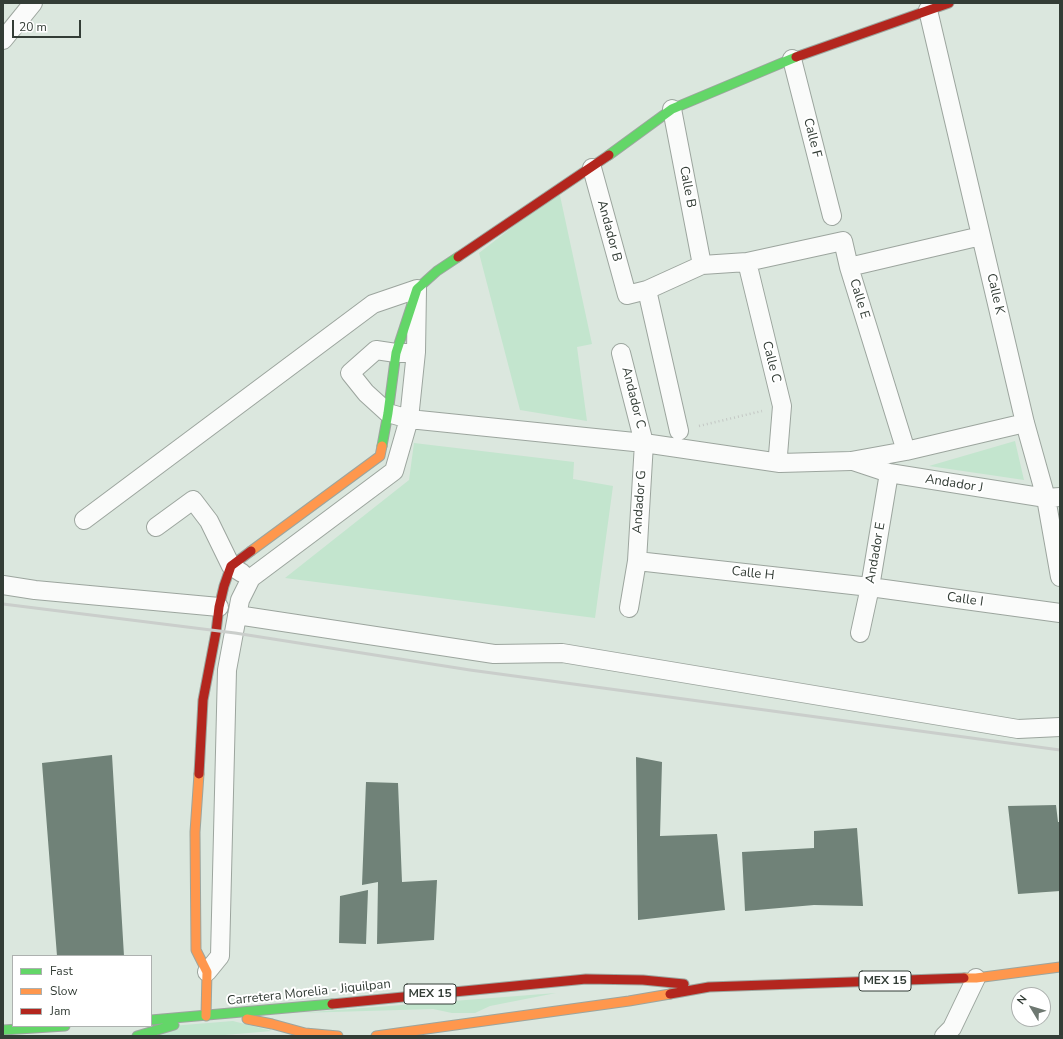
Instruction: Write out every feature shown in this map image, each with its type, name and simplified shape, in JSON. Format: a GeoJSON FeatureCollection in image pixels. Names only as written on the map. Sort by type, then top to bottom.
{"type":"FeatureCollection","features":[{"type":"Feature","properties":{"kind":"main road"},"geometry":{"type":"LineString","coordinates":[[206,1016],[207,972],[196,950],[195,832],[203,700],[216,632],[219,607],[231,566],[380,456],[388,413],[396,353],[417,289],[436,271],[592,168],[672,109],[792,59],[949,3]]}},
{"type":"Feature","properties":{"kind":"main road","name":"Carretera Morelia - Jiquilpan"},"geometry":{"type":"LineString","coordinates":[[152,1020],[586,979],[643,980],[709,987],[976,978],[1060,967]]}},
{"type":"Feature","properties":{"kind":"main road","name":"Carretera Morelia - Jiquilpan"},"geometry":{"type":"LineString","coordinates":[[376,1036],[629,1001],[709,987]]}},
{"type":"Feature","properties":{"kind":"main road"},"geometry":{"type":"LineString","coordinates":[[137,1036],[206,1016],[248,1019],[305,1033],[338,1036]]}},
{"type":"Feature","properties":{"kind":"main road"},"geometry":{"type":"LineString","coordinates":[[3,1030],[50,1027]]}},
{"type":"Feature","properties":{"kind":"street"},"geometry":{"type":"LineString","coordinates":[[3,40],[33,3]]}},
{"type":"Feature","properties":{"kind":"street","name":"Calle K"},"geometry":{"type":"LineString","coordinates":[[928,10],[1025,423],[1053,498],[1060,577]]}},
{"type":"Feature","properties":{"kind":"street","name":"Calle F"},"geometry":{"type":"LineString","coordinates":[[792,59],[832,216]]}},
{"type":"Feature","properties":{"kind":"street","name":"Calle B"},"geometry":{"type":"LineString","coordinates":[[672,109],[702,265]]}},
{"type":"Feature","properties":{"kind":"street","name":"Andador B"},"geometry":{"type":"LineString","coordinates":[[592,168],[627,295],[647,290]]}},
{"type":"Feature","properties":{"kind":"street"},"geometry":{"type":"LineString","coordinates":[[849,267],[981,236]]}},
{"type":"Feature","properties":{"kind":"street","name":"Calle E"},"geometry":{"type":"LineString","coordinates":[[702,265],[747,262],[843,241],[849,267],[906,451]]}},
{"type":"Feature","properties":{"kind":"street","name":"Calle C"},"geometry":{"type":"LineString","coordinates":[[747,262],[782,406],[778,455],[780,463]]}},
{"type":"Feature","properties":{"kind":"street"},"geometry":{"type":"LineString","coordinates":[[679,431],[647,290],[702,265]]}},
{"type":"Feature","properties":{"kind":"street"},"geometry":{"type":"LineString","coordinates":[[84,520],[373,304],[417,289],[416,352],[409,419],[394,471],[251,578],[240,600],[227,670],[220,956],[207,972]]}},
{"type":"Feature","properties":{"kind":"street"},"geometry":{"type":"LineString","coordinates":[[416,352],[396,353],[376,350],[350,373],[366,393],[388,413],[409,419],[644,443],[780,463],[851,460],[906,451],[1025,423]]}},
{"type":"Feature","properties":{"kind":"street","name":"Andador C"},"geometry":{"type":"LineString","coordinates":[[621,353],[644,443]]}},
{"type":"Feature","properties":{"kind":"street","name":"Andador G"},"geometry":{"type":"LineString","coordinates":[[629,608],[636,561],[644,443]]}},
{"type":"Feature","properties":{"kind":"street","name":"Andador J"},"geometry":{"type":"LineString","coordinates":[[851,460],[889,473],[1053,498]]}},
{"type":"Feature","properties":{"kind":"street","name":"Andador E"},"geometry":{"type":"LineString","coordinates":[[860,633],[870,587],[889,473]]}},
{"type":"Feature","properties":{"kind":"street"},"geometry":{"type":"LineString","coordinates":[[156,527],[193,500],[209,522],[231,566],[251,578]]}},
{"type":"Feature","properties":{"kind":"street","name":"Calle H"},"geometry":{"type":"LineString","coordinates":[[636,561],[870,587]]}},
{"type":"Feature","properties":{"kind":"street"},"geometry":{"type":"LineString","coordinates":[[3,586],[219,607]]}},
{"type":"Feature","properties":{"kind":"street","name":"Calle I"},"geometry":{"type":"LineString","coordinates":[[870,587],[1060,613]]}},
{"type":"Feature","properties":{"kind":"street"},"geometry":{"type":"LineString","coordinates":[[237,615],[494,654],[562,653],[1018,729],[1060,727]]}},
{"type":"Feature","properties":{"kind":"street"},"geometry":{"type":"LineString","coordinates":[[944,1036],[952,1028],[976,978]]}},
{"type":"Feature","properties":{"kind":"path"},"geometry":{"type":"LineString","coordinates":[[679,431],[782,406]]}},
{"type":"Feature","properties":{"kind":"green space"},"geometry":{"type":"Polygon","coordinates":[[[559,191],[592,344],[577,347],[587,421],[520,410],[479,253],[559,191]]]}},
{"type":"Feature","properties":{"kind":"green space"},"geometry":{"type":"Polygon","coordinates":[[[1015,441],[1024,480],[929,466],[1015,441]]]}},
{"type":"Feature","properties":{"kind":"green space"},"geometry":{"type":"Polygon","coordinates":[[[414,443],[574,462],[573,479],[613,486],[595,618],[285,578],[409,480],[414,443]]]}},
{"type":"Feature","properties":{"kind":"green space"},"geometry":{"type":"Polygon","coordinates":[[[556,993],[490,1006],[475,1013],[452,1013],[433,1009],[299,1013],[556,993]]]}},
{"type":"Feature","properties":{"kind":"green space"},"geometry":{"type":"Polygon","coordinates":[[[233,1021],[272,1031],[213,1036],[152,1036],[171,1026],[233,1021]]]}},
{"type":"Feature","properties":{"kind":"building"},"geometry":{"type":"Polygon","coordinates":[[[112,755],[124,955],[57,955],[42,763],[112,755]]]}},
{"type":"Feature","properties":{"kind":"building"},"geometry":{"type":"Polygon","coordinates":[[[636,757],[662,762],[660,836],[717,834],[725,910],[638,920],[636,757]]]}},
{"type":"Feature","properties":{"kind":"building"},"geometry":{"type":"Polygon","coordinates":[[[366,782],[398,783],[402,882],[437,880],[434,940],[377,944],[378,882],[362,885],[366,782]]]}},
{"type":"Feature","properties":{"kind":"building"},"geometry":{"type":"Polygon","coordinates":[[[1056,805],[1058,822],[1060,822],[1060,891],[1018,894],[1008,806],[1056,805]]]}},
{"type":"Feature","properties":{"kind":"building"},"geometry":{"type":"Polygon","coordinates":[[[857,828],[863,906],[814,905],[745,911],[742,852],[814,848],[814,831],[857,828]]]}},
{"type":"Feature","properties":{"kind":"building"},"geometry":{"type":"Polygon","coordinates":[[[368,890],[366,944],[339,943],[340,896],[368,890]]]}},
{"type":"Feature","properties":{"kind":"railway"},"geometry":{"type":"LineString","coordinates":[[3,604],[235,633],[470,670],[1060,750]]}},
{"type":"Feature","properties":{"kind":"traffic: fast"},"geometry":{"type":"LineString","coordinates":[[609,155],[672,109],[796,57]]}},
{"type":"Feature","properties":{"kind":"traffic: fast"},"geometry":{"type":"LineString","coordinates":[[382,446],[396,353],[417,289],[437,271],[458,257]]}},
{"type":"Feature","properties":{"kind":"traffic: fast"},"geometry":{"type":"LineString","coordinates":[[152,1020],[332,1004]]}},
{"type":"Feature","properties":{"kind":"traffic: fast"},"geometry":{"type":"LineString","coordinates":[[137,1036],[174,1025]]}},
{"type":"Feature","properties":{"kind":"traffic: fast"},"geometry":{"type":"LineString","coordinates":[[3,1030],[50,1027]]}},
{"type":"Feature","properties":{"kind":"traffic: slow"},"geometry":{"type":"LineString","coordinates":[[251,551],[380,456],[382,446]]}},
{"type":"Feature","properties":{"kind":"traffic: slow"},"geometry":{"type":"LineString","coordinates":[[199,774],[195,832],[196,950],[207,972],[206,1016]]}},
{"type":"Feature","properties":{"kind":"traffic: slow"},"geometry":{"type":"LineString","coordinates":[[964,978],[976,978],[1060,967]]}},
{"type":"Feature","properties":{"kind":"traffic: slow"},"geometry":{"type":"LineString","coordinates":[[376,1036],[670,994]]}},
{"type":"Feature","properties":{"kind":"traffic: slow"},"geometry":{"type":"LineString","coordinates":[[247,1019],[305,1033],[338,1036]]}},
{"type":"Feature","properties":{"kind":"traffic: jam"},"geometry":{"type":"LineString","coordinates":[[796,57],[949,3]]}},
{"type":"Feature","properties":{"kind":"traffic: jam"},"geometry":{"type":"LineString","coordinates":[[458,257],[609,155]]}},
{"type":"Feature","properties":{"kind":"traffic: jam"},"geometry":{"type":"LineString","coordinates":[[199,774],[203,700],[216,632],[219,607],[231,566],[251,551]]}},
{"type":"Feature","properties":{"kind":"traffic: jam"},"geometry":{"type":"LineString","coordinates":[[670,994],[709,987],[964,978]]}},
{"type":"Feature","properties":{"kind":"traffic: jam"},"geometry":{"type":"LineString","coordinates":[[332,1004],[586,979],[643,980],[684,984]]}}]}
